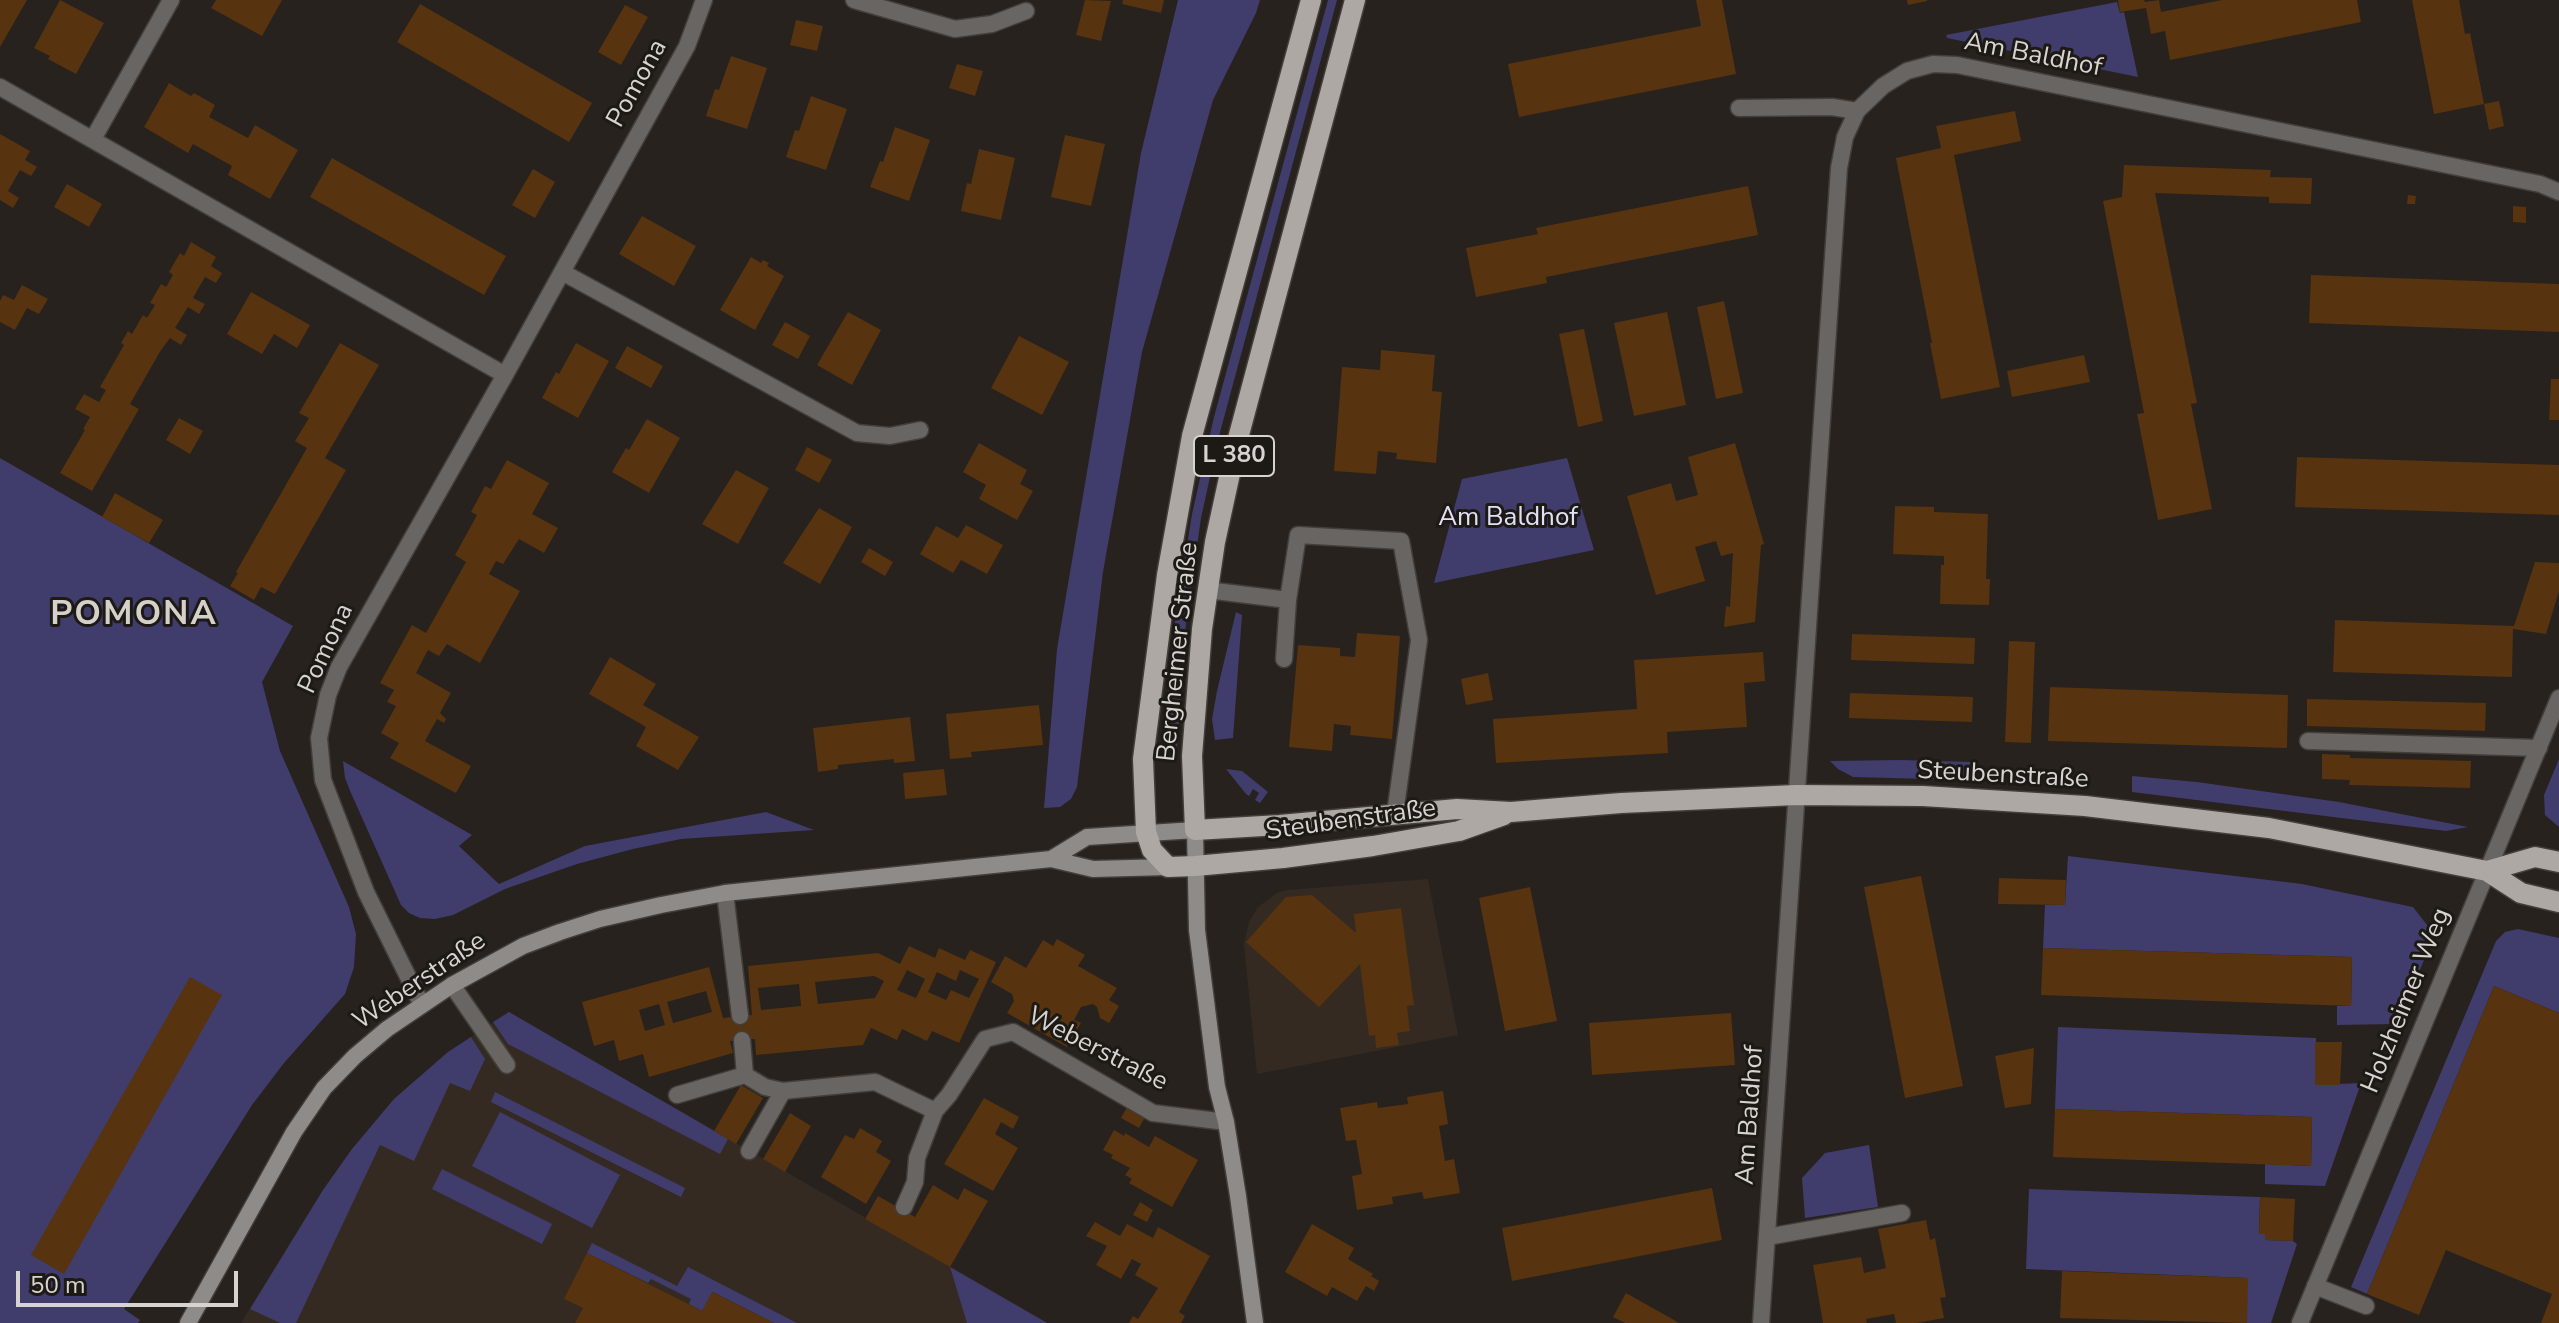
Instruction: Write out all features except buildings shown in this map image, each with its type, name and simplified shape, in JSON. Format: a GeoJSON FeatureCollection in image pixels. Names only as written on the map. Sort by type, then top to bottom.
{"type":"FeatureCollection","features":[{"type":"Feature","properties":{"kind":"main road","name":"Bergheimer Straße"},"geometry":{"type":"LineString","coordinates":[[1168,867],[1152,850],[1146,832],[1143,759],[1167,575],[1192,436],[1311,0]]}},
{"type":"Feature","properties":{"kind":"main road","name":"Bergheimer Straße"},"geometry":{"type":"LineString","coordinates":[[1255,1323],[1226,1122],[1217,1087],[1197,930],[1192,756],[1202,629],[1215,542],[1236,446],[1355,0]]}},
{"type":"Feature","properties":{"kind":"main road","name":"Steubenstraße"},"geometry":{"type":"LineString","coordinates":[[1195,830],[1457,809],[1511,812],[1621,803],[1796,795],[1923,796],[2085,806],[2269,828],[2487,871]]}},
{"type":"Feature","properties":{"kind":"main road","name":"Steubenstraße"},"geometry":{"type":"LineString","coordinates":[[1195,866],[1373,846],[1459,831],[1511,812]]}},
{"type":"Feature","properties":{"kind":"main road","name":"Weberstraße"},"geometry":{"type":"LineString","coordinates":[[1051,859],[1087,837],[1195,830]]}},
{"type":"Feature","properties":{"kind":"main road"},"geometry":{"type":"LineString","coordinates":[[2487,871],[2535,857],[2559,862]]}},
{"type":"Feature","properties":{"kind":"main road","name":"Weberstraße"},"geometry":{"type":"LineString","coordinates":[[188,1323],[294,1132],[324,1088],[376,1038],[422,1005],[523,946],[560,932],[661,905],[725,893],[1051,859],[1093,869],[1195,866]]}},
{"type":"Feature","properties":{"kind":"main road"},"geometry":{"type":"LineString","coordinates":[[2487,871],[2521,893],[2559,902]]}},
{"type":"Feature","properties":{"kind":"street"},"geometry":{"type":"LineString","coordinates":[[93,139],[171,0]]}},
{"type":"Feature","properties":{"kind":"street","name":"Pomona"},"geometry":{"type":"LineString","coordinates":[[422,1005],[366,892],[323,780],[321,728],[328,695],[339,667],[687,46],[704,0]]}},
{"type":"Feature","properties":{"kind":"street"},"geometry":{"type":"LineString","coordinates":[[854,0],[955,29],[992,24],[1026,11]]}},
{"type":"Feature","properties":{"kind":"street","name":"Am Baldhof"},"geometry":{"type":"LineString","coordinates":[[1761,1323],[1839,168],[1845,137],[1857,111],[1883,86],[1907,71],[1933,64],[1957,65],[2540,184],[2559,192]]}},
{"type":"Feature","properties":{"kind":"street"},"geometry":{"type":"LineString","coordinates":[[0,87],[505,375]]}},
{"type":"Feature","properties":{"kind":"street"},"geometry":{"type":"LineString","coordinates":[[1739,108],[1832,107],[1857,111]]}},
{"type":"Feature","properties":{"kind":"street"},"geometry":{"type":"LineString","coordinates":[[562,272],[857,433],[890,436],[920,430]]}},
{"type":"Feature","properties":{"kind":"street"},"geometry":{"type":"LineString","coordinates":[[1284,659],[1288,600],[1298,535],[1401,541],[1419,640],[1395,814]]}},
{"type":"Feature","properties":{"kind":"street"},"geometry":{"type":"LineString","coordinates":[[1207,590],[1288,600]]}},
{"type":"Feature","properties":{"kind":"street","name":"Holzheimer Weg"},"geometry":{"type":"LineString","coordinates":[[2301,1322],[2559,698]]}},
{"type":"Feature","properties":{"kind":"street"},"geometry":{"type":"LineString","coordinates":[[2308,741],[2539,748]]}},
{"type":"Feature","properties":{"kind":"street"},"geometry":{"type":"LineString","coordinates":[[725,893],[740,1016]]}},
{"type":"Feature","properties":{"kind":"street"},"geometry":{"type":"LineString","coordinates":[[452,985],[507,1065]]}},
{"type":"Feature","properties":{"kind":"street","name":"Weberstraße"},"geometry":{"type":"LineString","coordinates":[[904,1207],[915,1182],[917,1158],[935,1111],[985,1039],[1013,1032],[1153,1113],[1226,1122]]}},
{"type":"Feature","properties":{"kind":"street"},"geometry":{"type":"LineString","coordinates":[[742,1040],[745,1075]]}},
{"type":"Feature","properties":{"kind":"street"},"geometry":{"type":"LineString","coordinates":[[677,1095],[745,1075],[765,1087],[783,1091],[875,1082],[935,1111]]}},
{"type":"Feature","properties":{"kind":"street"},"geometry":{"type":"LineString","coordinates":[[749,1151],[783,1091]]}},
{"type":"Feature","properties":{"kind":"street"},"geometry":{"type":"LineString","coordinates":[[1767,1237],[1902,1213]]}},
{"type":"Feature","properties":{"kind":"street"},"geometry":{"type":"LineString","coordinates":[[2315,1286],[2366,1306]]}},
{"type":"Feature","properties":{"kind":"shaded area"},"geometry":{"type":"Polygon","coordinates":[[[1428,879],[1458,1035],[1257,1074],[1244,944],[1249,922],[1258,907],[1277,893],[1288,890],[1428,879]]]}},
{"type":"Feature","properties":{"kind":"shaded area"},"geometry":{"type":"Polygon","coordinates":[[[509,1012],[1048,1323],[241,1323],[323,1190],[394,1099],[448,1052],[509,1012]]]}},
{"type":"Feature","properties":{"kind":"green space"},"geometry":{"type":"Polygon","coordinates":[[[1178,0],[1260,0],[1213,100],[1142,352],[1103,572],[1077,787],[1071,799],[1060,807],[1044,808],[1057,649],[1141,153],[1178,0]]]}},
{"type":"Feature","properties":{"kind":"green space"},"geometry":{"type":"Polygon","coordinates":[[[1328,0],[1337,0],[1219,436],[1201,518],[1186,624],[1177,748],[1162,749],[1175,622],[1192,514],[1214,417],[1328,0]]]}},
{"type":"Feature","properties":{"kind":"green space"},"geometry":{"type":"Polygon","coordinates":[[[2117,2],[2120,13],[2124,12],[2138,77],[1947,38],[1946,35],[2117,2]]]}},
{"type":"Feature","properties":{"kind":"green space"},"geometry":{"type":"Polygon","coordinates":[[[0,458],[293,626],[262,682],[280,751],[349,907],[356,934],[354,967],[345,994],[284,1063],[252,1105],[124,1309],[140,1320],[138,1323],[0,1323],[0,458]]]}},
{"type":"Feature","properties":{"kind":"green space","name":"Am Baldhof"},"geometry":{"type":"Polygon","coordinates":[[[1567,458],[1594,550],[1434,583],[1462,479],[1567,458]]]}},
{"type":"Feature","properties":{"kind":"green space"},"geometry":{"type":"Polygon","coordinates":[[[1236,612],[1242,615],[1233,738],[1215,740],[1212,719],[1236,612]]]}},
{"type":"Feature","properties":{"kind":"green space"},"geometry":{"type":"Polygon","coordinates":[[[2559,759],[2559,827],[2545,815],[2544,795],[2559,759]]]}},
{"type":"Feature","properties":{"kind":"green space"},"geometry":{"type":"Polygon","coordinates":[[[343,761],[472,835],[459,846],[499,884],[585,846],[766,812],[814,830],[681,839],[633,849],[505,889],[453,915],[420,918],[401,905],[351,793],[343,761]]]}},
{"type":"Feature","properties":{"kind":"green space"},"geometry":{"type":"Polygon","coordinates":[[[1830,761],[1972,762],[1967,780],[1853,777],[1830,761]]]}},
{"type":"Feature","properties":{"kind":"green space"},"geometry":{"type":"Polygon","coordinates":[[[1226,769],[1242,771],[1268,792],[1260,803],[1255,800],[1259,793],[1253,789],[1249,796],[1246,794],[1226,769]]]}},
{"type":"Feature","properties":{"kind":"green space"},"geometry":{"type":"Polygon","coordinates":[[[2132,776],[2339,802],[2468,827],[2446,831],[2132,792],[2132,776]]]}},
{"type":"Feature","properties":{"kind":"green space"},"geometry":{"type":"Polygon","coordinates":[[[2068,856],[2302,884],[2413,907],[2427,925],[2430,946],[2397,1024],[2337,1025],[2337,1006],[2351,1006],[2352,957],[2043,948],[2045,905],[2065,905],[2068,856]]]}},
{"type":"Feature","properties":{"kind":"green space"},"geometry":{"type":"Polygon","coordinates":[[[2518,929],[2559,938],[2559,1013],[2494,986],[2367,1294],[2351,1287],[2496,941],[2505,932],[2518,929]]]}},
{"type":"Feature","properties":{"kind":"green space"},"geometry":{"type":"Polygon","coordinates":[[[509,1012],[728,1139],[720,1154],[508,1044],[493,1022],[509,1012]]]}},
{"type":"Feature","properties":{"kind":"green space"},"geometry":{"type":"Polygon","coordinates":[[[2058,1027],[2316,1038],[2315,1085],[2361,1083],[2325,1186],[2265,1184],[2265,1164],[2311,1166],[2312,1117],[2055,1109],[2058,1027]]]}},
{"type":"Feature","properties":{"kind":"green space"},"geometry":{"type":"Polygon","coordinates":[[[471,1037],[485,1059],[470,1091],[450,1083],[414,1161],[380,1145],[296,1323],[280,1323],[250,1309],[323,1190],[352,1149],[394,1099],[448,1052],[471,1037]]]}},
{"type":"Feature","properties":{"kind":"green space"},"geometry":{"type":"Polygon","coordinates":[[[495,1092],[685,1188],[681,1197],[491,1102],[495,1092]]]}},
{"type":"Feature","properties":{"kind":"green space"},"geometry":{"type":"Polygon","coordinates":[[[500,1112],[620,1175],[592,1228],[472,1166],[500,1112]]]}},
{"type":"Feature","properties":{"kind":"green space"},"geometry":{"type":"Polygon","coordinates":[[[1869,1145],[1878,1207],[1805,1218],[1802,1178],[1825,1153],[1869,1145]]]}},
{"type":"Feature","properties":{"kind":"green space"},"geometry":{"type":"Polygon","coordinates":[[[442,1169],[552,1224],[542,1244],[432,1189],[442,1169]]]}},
{"type":"Feature","properties":{"kind":"green space"},"geometry":{"type":"Polygon","coordinates":[[[2029,1189],[2260,1197],[2259,1234],[2265,1234],[2265,1240],[2293,1241],[2297,1244],[2271,1323],[2247,1323],[2247,1278],[2026,1269],[2029,1189]]]}},
{"type":"Feature","properties":{"kind":"green space"},"geometry":{"type":"Polygon","coordinates":[[[592,1243],[677,1286],[688,1267],[797,1323],[774,1323],[713,1292],[702,1311],[689,1304],[691,1299],[651,1279],[648,1283],[587,1253],[592,1243]]]}},
{"type":"Feature","properties":{"kind":"green space"},"geometry":{"type":"Polygon","coordinates":[[[950,1267],[1047,1323],[967,1323],[950,1267]]]}},
{"type":"Feature","properties":{"kind":"district","name":"POMONA"},"geometry":{"type":"Point","coordinates":[134,616]}}]}
